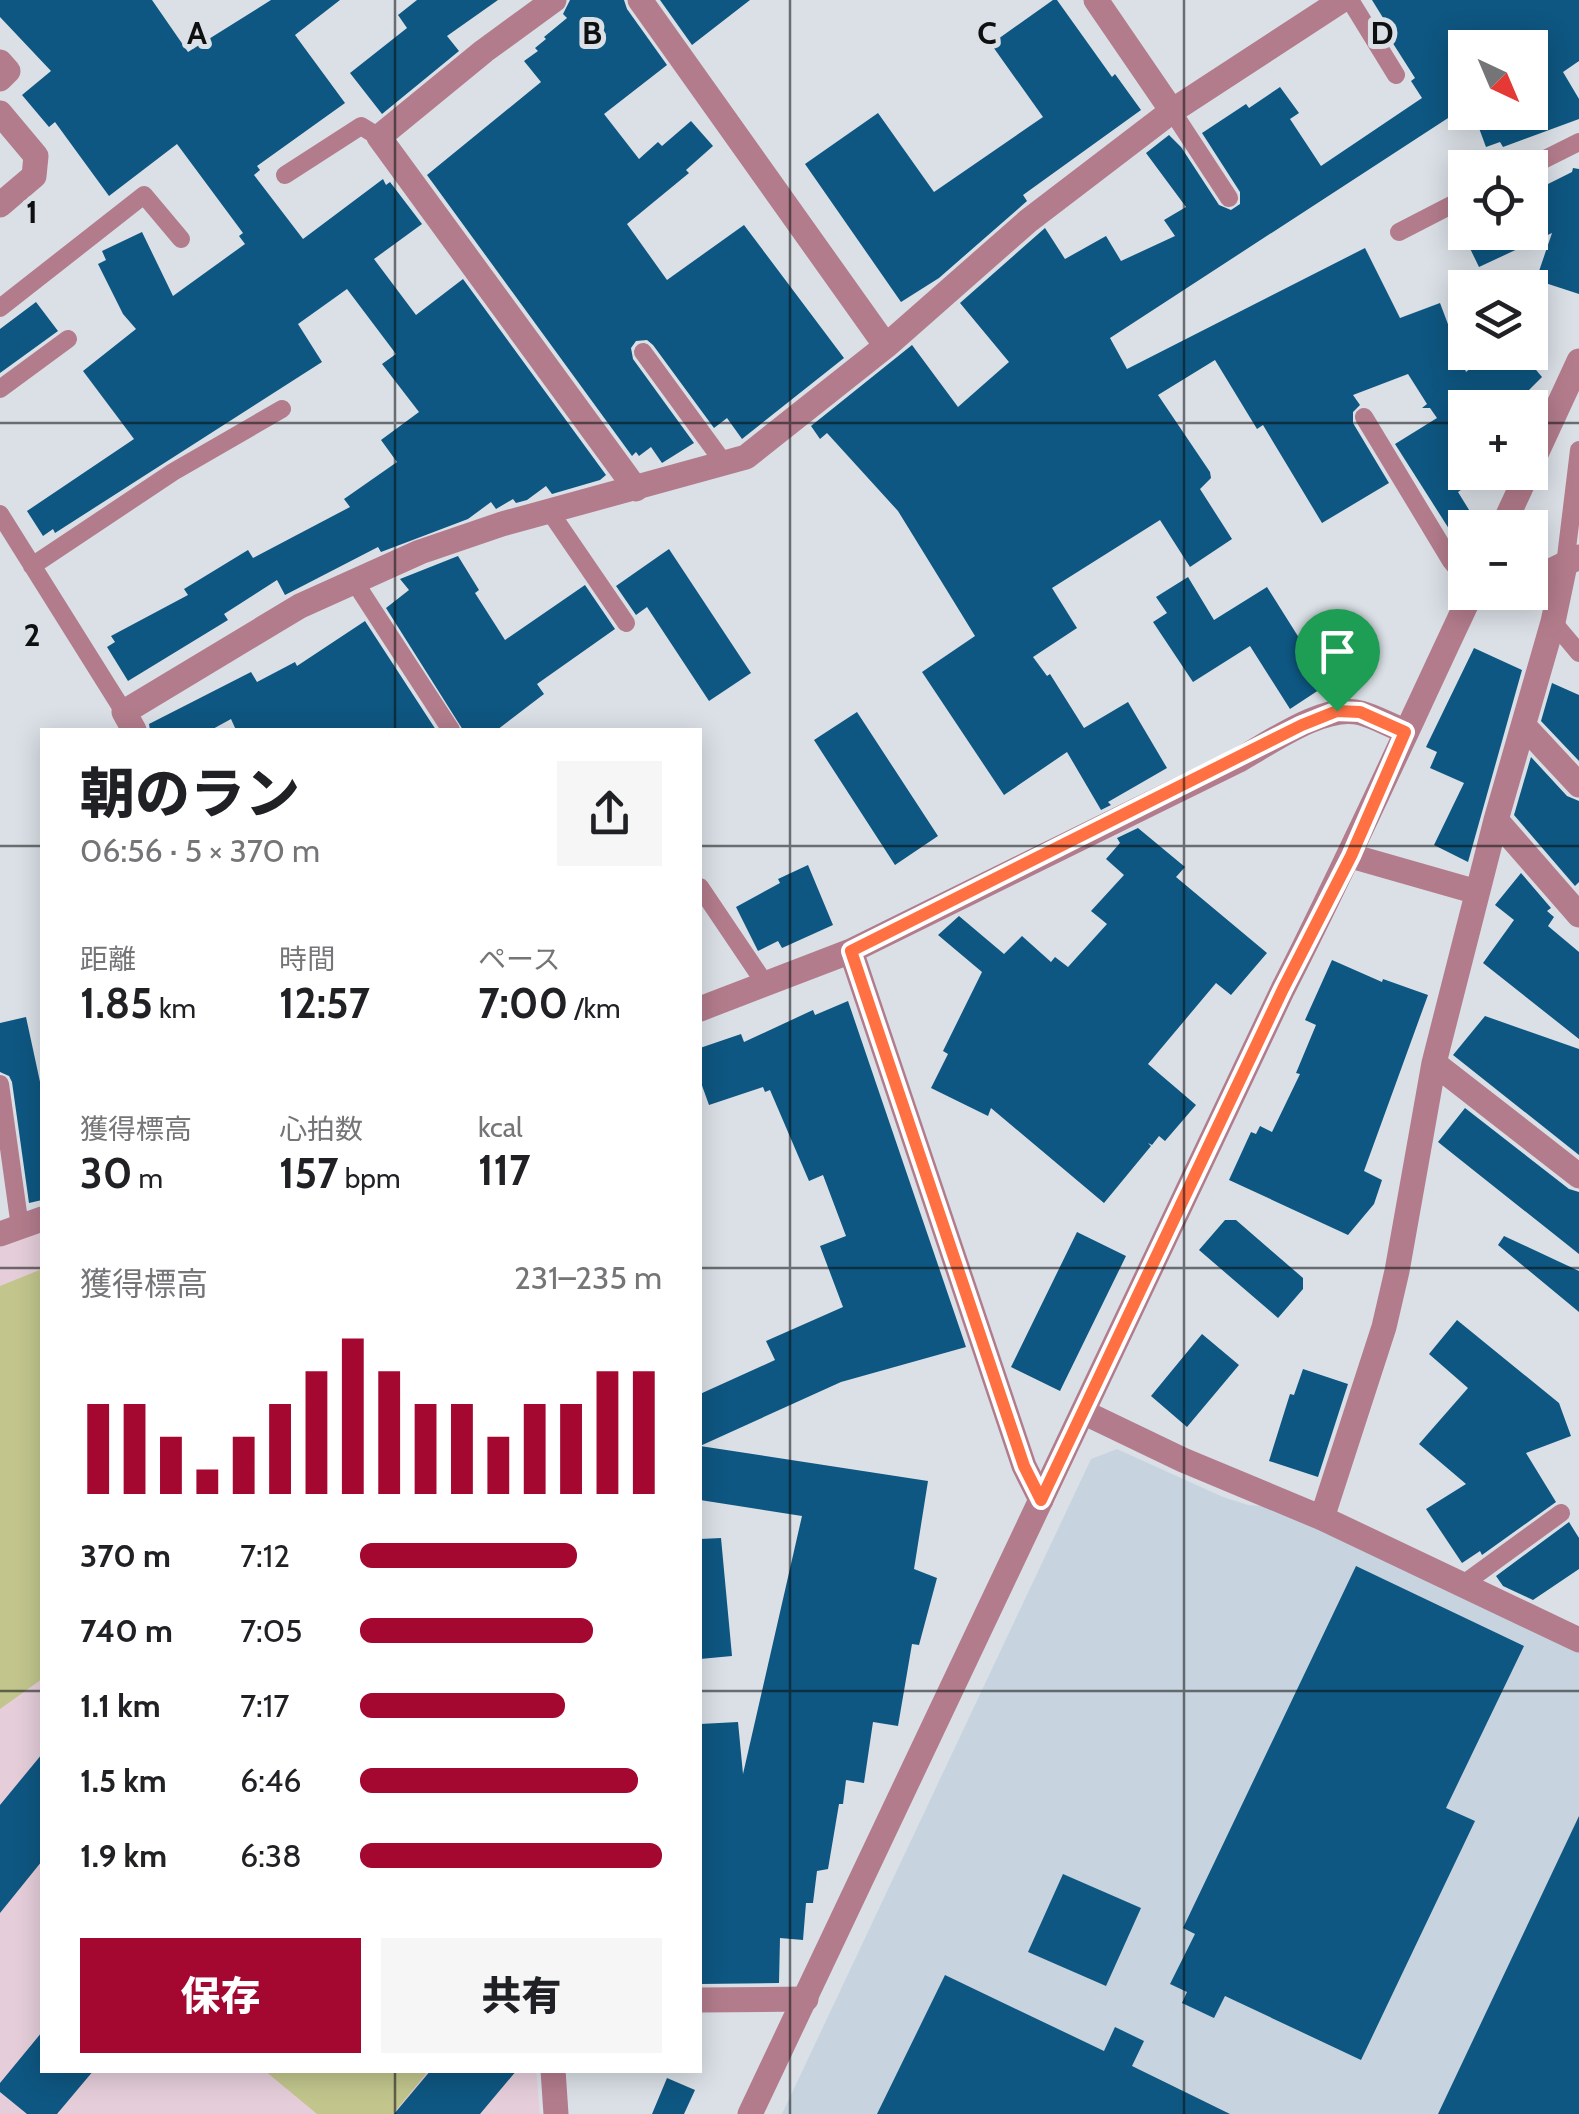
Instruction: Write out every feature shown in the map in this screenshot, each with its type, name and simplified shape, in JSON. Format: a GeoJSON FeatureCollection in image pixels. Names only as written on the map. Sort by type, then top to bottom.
{"type":"FeatureCollection","features":[{"type":"Feature","properties":{"kind":"street"},"geometry":{"type":"LineString","coordinates":[[554,0],[379,137],[636,490]]}},
{"type":"Feature","properties":{"kind":"street"},"geometry":{"type":"LineString","coordinates":[[640,0],[886,346]]}},
{"type":"Feature","properties":{"kind":"street"},"geometry":{"type":"LineString","coordinates":[[1096,0],[1172,111]]}},
{"type":"Feature","properties":{"kind":"street"},"geometry":{"type":"LineString","coordinates":[[129,721],[300,606],[420,552],[746,456],[886,346],[1028,221],[1172,111],[1342,0]]}},
{"type":"Feature","properties":{"kind":"street"},"geometry":{"type":"LineString","coordinates":[[0,62],[8,71],[0,80]]}},
{"type":"Feature","properties":{"kind":"street"},"geometry":{"type":"LineString","coordinates":[[0,113],[36,156],[34,176],[0,205]]}},
{"type":"Feature","properties":{"kind":"street"},"geometry":{"type":"LineString","coordinates":[[1548,428],[1578,362]]}},
{"type":"Feature","properties":{"kind":"street"},"geometry":{"type":"LineString","coordinates":[[1548,572],[1572,561]]}},
{"type":"Feature","properties":{"kind":"street"},"geometry":{"type":"LineString","coordinates":[[1322,1518],[1384,1328],[1434,1063],[1496,820],[1572,561]]}},
{"type":"Feature","properties":{"kind":"street"},"geometry":{"type":"LineString","coordinates":[[750,2114],[1274,1006],[1351,856],[1463,610]]}},
{"type":"Feature","properties":{"kind":"street"},"geometry":{"type":"LineString","coordinates":[[702,1008],[851,951],[1337,711],[1360,712],[1405,732]]}},
{"type":"Feature","properties":{"kind":"street"},"geometry":{"type":"LineString","coordinates":[[1524,726],[1579,785]]}},
{"type":"Feature","properties":{"kind":"street"},"geometry":{"type":"LineString","coordinates":[[1496,820],[1579,915]]}},
{"type":"Feature","properties":{"kind":"street"},"geometry":{"type":"LineString","coordinates":[[1351,856],[1477,892]]}},
{"type":"Feature","properties":{"kind":"street"},"geometry":{"type":"LineString","coordinates":[[851,951],[1024,1466],[1041,1500]]}},
{"type":"Feature","properties":{"kind":"street"},"geometry":{"type":"LineString","coordinates":[[1434,1063],[1579,1176]]}},
{"type":"Feature","properties":{"kind":"street"},"geometry":{"type":"LineString","coordinates":[[1083,1412],[1183,1460],[1322,1518],[1579,1640]]}},
{"type":"Feature","properties":{"kind":"street"},"geometry":{"type":"LineString","coordinates":[[702,2000],[806,1999]]}},
{"type":"Feature","properties":{"kind":"street"},"geometry":{"type":"LineString","coordinates":[[554,2073],[556,2114]]}},
{"type":"Feature","properties":{"kind":"lane"},"geometry":{"type":"LineString","coordinates":[[1350,0],[1396,75]]}},
{"type":"Feature","properties":{"kind":"lane"},"geometry":{"type":"LineString","coordinates":[[1172,111],[1229,198]]}},
{"type":"Feature","properties":{"kind":"lane"},"geometry":{"type":"LineString","coordinates":[[285,175],[361,126],[379,137]]}},
{"type":"Feature","properties":{"kind":"lane"},"geometry":{"type":"LineString","coordinates":[[1548,158],[1579,142]]}},
{"type":"Feature","properties":{"kind":"lane"},"geometry":{"type":"LineString","coordinates":[[0,308],[144,195],[180,239]]}},
{"type":"Feature","properties":{"kind":"lane"},"geometry":{"type":"LineString","coordinates":[[1399,232],[1448,207]]}},
{"type":"Feature","properties":{"kind":"lane"},"geometry":{"type":"LineString","coordinates":[[0,389],[68,339]]}},
{"type":"Feature","properties":{"kind":"lane"},"geometry":{"type":"LineString","coordinates":[[643,352],[724,463]]}},
{"type":"Feature","properties":{"kind":"lane"},"geometry":{"type":"LineString","coordinates":[[1578,362],[1579,382]]}},
{"type":"Feature","properties":{"kind":"lane"},"geometry":{"type":"LineString","coordinates":[[32,566],[173,472],[282,409]]}},
{"type":"Feature","properties":{"kind":"lane"},"geometry":{"type":"LineString","coordinates":[[1364,417],[1448,557]]}},
{"type":"Feature","properties":{"kind":"lane"},"geometry":{"type":"LineString","coordinates":[[1572,561],[1579,450]]}},
{"type":"Feature","properties":{"kind":"lane"},"geometry":{"type":"LineString","coordinates":[[550,512],[626,622]]}},
{"type":"Feature","properties":{"kind":"lane"},"geometry":{"type":"LineString","coordinates":[[0,514],[129,721]]}},
{"type":"Feature","properties":{"kind":"lane"},"geometry":{"type":"LineString","coordinates":[[354,581],[450,728]]}},
{"type":"Feature","properties":{"kind":"lane"},"geometry":{"type":"LineString","coordinates":[[1552,622],[1579,654]]}},
{"type":"Feature","properties":{"kind":"lane"},"geometry":{"type":"LineString","coordinates":[[702,890],[766,984]]}},
{"type":"Feature","properties":{"kind":"lane"},"geometry":{"type":"LineString","coordinates":[[0,1084],[21,1227]]}},
{"type":"Feature","properties":{"kind":"lane"},"geometry":{"type":"LineString","coordinates":[[1462,1585],[1561,1513]]}},
{"type":"Feature","properties":{"kind":"shaded area"},"geometry":{"type":"Polygon","coordinates":[[[40,1229],[40,2073],[536,2073],[540,2114],[0,2114],[0,1245],[40,1229]]]}},
{"type":"Feature","properties":{"kind":"shaded area"},"geometry":{"type":"Polygon","coordinates":[[[1117,1449],[1223,1497],[1248,1505],[1276,1507],[1579,1649],[1579,2114],[782,2114],[1091,1459],[1117,1449]]]}},
{"type":"Feature","properties":{"kind":"green space"},"geometry":{"type":"Polygon","coordinates":[[[40,1270],[40,1680],[0,1709],[0,1286],[40,1270]]]}},
{"type":"Feature","properties":{"kind":"green space"},"geometry":{"type":"Polygon","coordinates":[[[268,2073],[427,2073],[393,2114],[317,2114],[268,2073]]]}},
{"type":"Feature","properties":{"kind":"building"},"geometry":{"type":"Polygon","coordinates":[[[0,0],[152,0],[188,52],[271,0],[340,0],[295,35],[345,103],[257,166],[260,170],[254,175],[303,239],[383,179],[386,185],[390,182],[422,224],[374,259],[416,315],[463,279],[606,475],[552,494],[546,486],[527,500],[516,503],[513,499],[496,509],[491,502],[468,519],[381,552],[378,547],[285,595],[277,580],[224,614],[228,620],[128,681],[107,647],[115,642],[111,636],[188,595],[184,589],[248,550],[253,558],[350,507],[344,499],[397,462],[381,440],[419,412],[382,364],[396,354],[347,289],[298,324],[322,362],[55,533],[53,529],[43,536],[27,511],[134,439],[83,371],[136,329],[123,314],[98,264],[106,260],[102,251],[142,232],[173,296],[245,244],[239,236],[243,233],[177,144],[109,196],[55,122],[49,127],[22,95],[51,71],[0,17],[0,0]]]}},
{"type":"Feature","properties":{"kind":"building"},"geometry":{"type":"Polygon","coordinates":[[[417,0],[498,0],[447,36],[459,51],[382,114],[350,73],[407,28],[398,15],[417,0]]]}},
{"type":"Feature","properties":{"kind":"building"},"geometry":{"type":"Polygon","coordinates":[[[570,0],[624,0],[667,65],[604,114],[639,159],[658,142],[662,146],[691,121],[713,146],[686,170],[689,173],[627,224],[667,280],[744,225],[844,358],[742,439],[727,418],[714,428],[653,345],[647,340],[636,341],[631,348],[633,359],[694,443],[662,463],[651,447],[632,456],[427,175],[541,82],[524,61],[567,18],[563,14],[570,0]]]}},
{"type":"Feature","properties":{"kind":"building"},"geometry":{"type":"Polygon","coordinates":[[[660,0],[750,0],[692,45],[660,0]]]}},
{"type":"Feature","properties":{"kind":"building"},"geometry":{"type":"Polygon","coordinates":[[[1057,0],[1112,77],[1115,74],[1141,110],[1023,195],[1027,201],[939,278],[901,302],[805,164],[878,113],[934,192],[1043,117],[991,44],[1057,0]]]}},
{"type":"Feature","properties":{"kind":"building"},"geometry":{"type":"Polygon","coordinates":[[[1372,0],[1579,0],[1579,61],[1563,72],[1579,99],[1579,119],[1503,147],[1500,142],[1486,147],[1480,130],[1548,130],[1548,30],[1448,30],[1448,118],[1110,338],[1127,369],[1365,248],[1400,318],[1440,303],[1448,324],[1448,370],[1536,370],[1542,377],[1529,390],[1448,390],[1448,490],[1461,490],[1458,492],[1469,510],[1448,510],[1448,527],[1395,444],[1437,418],[1430,408],[1422,408],[1427,404],[1408,374],[1353,395],[1360,405],[1353,412],[1353,423],[1389,483],[1322,523],[1263,425],[1257,429],[1215,360],[1158,395],[1210,472],[1211,478],[1200,489],[1232,539],[1190,567],[1160,520],[1052,588],[1077,628],[1033,657],[1047,676],[1050,674],[1084,728],[1128,702],[1167,768],[1101,810],[1067,752],[1004,795],[922,672],[975,636],[898,511],[827,433],[820,439],[811,426],[912,345],[958,407],[1009,362],[960,303],[1045,228],[1065,259],[1106,236],[1121,261],[1175,236],[1164,220],[1186,207],[1146,153],[1169,135],[1219,205],[1231,210],[1240,204],[1240,192],[1202,133],[1246,104],[1249,108],[1280,87],[1299,113],[1290,119],[1321,166],[1422,98],[1411,81],[1415,78],[1380,23],[1385,21],[1372,0]]]}},
{"type":"Feature","properties":{"kind":"building"},"geometry":{"type":"Polygon","coordinates":[[[1573,168],[1579,169],[1579,294],[1548,284],[1548,270],[1539,270],[1552,233],[1548,235],[1548,184],[1573,168]]]}},
{"type":"Feature","properties":{"kind":"building"},"geometry":{"type":"Polygon","coordinates":[[[1471,250],[1516,250],[1479,267],[1471,250]]]}},
{"type":"Feature","properties":{"kind":"building"},"geometry":{"type":"Polygon","coordinates":[[[36,302],[58,331],[0,373],[0,329],[36,302]]]}},
{"type":"Feature","properties":{"kind":"building"},"geometry":{"type":"Polygon","coordinates":[[[669,549],[751,673],[709,701],[647,607],[636,615],[616,586],[669,549]]]}},
{"type":"Feature","properties":{"kind":"building"},"geometry":{"type":"Polygon","coordinates":[[[458,556],[479,590],[475,593],[505,640],[585,585],[615,629],[537,684],[544,694],[500,728],[462,728],[386,608],[409,590],[400,579],[458,556]]]}},
{"type":"Feature","properties":{"kind":"building"},"geometry":{"type":"Polygon","coordinates":[[[1188,577],[1214,620],[1267,587],[1328,684],[1290,709],[1250,646],[1193,682],[1153,622],[1167,613],[1156,597],[1188,577]]]}},
{"type":"Feature","properties":{"kind":"building"},"geometry":{"type":"Polygon","coordinates":[[[365,621],[435,728],[235,728],[231,719],[215,728],[150,728],[149,724],[251,672],[257,682],[295,662],[297,666],[365,621]]]}},
{"type":"Feature","properties":{"kind":"building"},"geometry":{"type":"Polygon","coordinates":[[[1474,648],[1522,670],[1468,862],[1434,845],[1464,783],[1430,768],[1437,752],[1426,747],[1474,648]]]}},
{"type":"Feature","properties":{"kind":"building"},"geometry":{"type":"Polygon","coordinates":[[[1552,683],[1579,695],[1579,761],[1541,721],[1552,683]]]}},
{"type":"Feature","properties":{"kind":"building"},"geometry":{"type":"Polygon","coordinates":[[[857,712],[938,836],[895,865],[814,740],[857,712]]]}},
{"type":"Feature","properties":{"kind":"building"},"geometry":{"type":"Polygon","coordinates":[[[1531,757],[1567,796],[1579,801],[1579,882],[1575,886],[1514,815],[1531,757]]]}},
{"type":"Feature","properties":{"kind":"building"},"geometry":{"type":"Polygon","coordinates":[[[1138,828],[1185,867],[1176,877],[1267,953],[1231,995],[1216,983],[1148,1064],[1196,1105],[1165,1141],[1159,1136],[1152,1145],[1148,1143],[1151,1146],[1104,1203],[991,1108],[988,1116],[931,1088],[948,1054],[943,1051],[982,972],[938,935],[959,916],[1004,954],[1022,936],[1051,962],[1055,957],[1068,967],[1107,924],[1091,911],[1124,875],[1106,859],[1120,843],[1117,838],[1138,828]]]}},
{"type":"Feature","properties":{"kind":"building"},"geometry":{"type":"Polygon","coordinates":[[[808,865],[833,925],[782,948],[778,941],[758,951],[736,907],[780,883],[778,879],[808,865]]]}},
{"type":"Feature","properties":{"kind":"building"},"geometry":{"type":"Polygon","coordinates":[[[1521,873],[1551,908],[1547,911],[1554,917],[1548,926],[1579,952],[1579,1039],[1483,963],[1514,920],[1495,905],[1521,873]]]}},
{"type":"Feature","properties":{"kind":"building"},"geometry":{"type":"Polygon","coordinates":[[[1332,960],[1382,982],[1383,979],[1428,995],[1364,1171],[1382,1180],[1374,1204],[1348,1235],[1229,1180],[1251,1132],[1256,1134],[1260,1126],[1272,1132],[1300,1074],[1296,1073],[1316,1025],[1305,1020],[1332,960]]]}},
{"type":"Feature","properties":{"kind":"building"},"geometry":{"type":"Polygon","coordinates":[[[848,1001],[966,1347],[841,1382],[702,1445],[702,1393],[775,1360],[766,1341],[843,1307],[820,1246],[846,1236],[823,1175],[809,1181],[770,1090],[765,1092],[763,1087],[709,1105],[702,1086],[702,1047],[741,1034],[744,1042],[813,1010],[815,1015],[848,1001]]]}},
{"type":"Feature","properties":{"kind":"building"},"geometry":{"type":"Polygon","coordinates":[[[1485,1016],[1579,1049],[1579,1155],[1453,1055],[1485,1016]]]}},
{"type":"Feature","properties":{"kind":"building"},"geometry":{"type":"Polygon","coordinates":[[[26,1017],[40,1082],[40,1200],[29,1203],[12,1082],[0,1072],[0,1023],[26,1017]]]}},
{"type":"Feature","properties":{"kind":"building"},"geometry":{"type":"Polygon","coordinates":[[[1465,1108],[1569,1189],[1579,1192],[1579,1254],[1438,1142],[1465,1108]]]}},
{"type":"Feature","properties":{"kind":"building"},"geometry":{"type":"Polygon","coordinates":[[[1225,1220],[1236,1220],[1303,1278],[1303,1289],[1278,1318],[1199,1250],[1225,1220]]]}},
{"type":"Feature","properties":{"kind":"building"},"geometry":{"type":"Polygon","coordinates":[[[1077,1232],[1126,1256],[1060,1391],[1011,1367],[1077,1232]]]}},
{"type":"Feature","properties":{"kind":"building"},"geometry":{"type":"Polygon","coordinates":[[[1504,1236],[1579,1271],[1579,1312],[1498,1245],[1504,1236]]]}},
{"type":"Feature","properties":{"kind":"building"},"geometry":{"type":"Polygon","coordinates":[[[1457,1320],[1559,1403],[1571,1436],[1526,1453],[1556,1502],[1482,1555],[1480,1551],[1462,1563],[1426,1509],[1466,1484],[1419,1444],[1468,1388],[1429,1354],[1457,1320]]]}},
{"type":"Feature","properties":{"kind":"building"},"geometry":{"type":"Polygon","coordinates":[[[1202,1334],[1239,1365],[1187,1427],[1151,1396],[1202,1334]]]}},
{"type":"Feature","properties":{"kind":"building"},"geometry":{"type":"Polygon","coordinates":[[[1303,1369],[1348,1384],[1318,1477],[1269,1461],[1290,1394],[1294,1395],[1303,1369]]]}},
{"type":"Feature","properties":{"kind":"building"},"geometry":{"type":"Polygon","coordinates":[[[702,1446],[928,1481],[914,1569],[937,1578],[919,1645],[912,1644],[898,1726],[873,1722],[864,1783],[846,1780],[828,1869],[817,1871],[813,1903],[806,1903],[803,1940],[780,1938],[779,1983],[702,1984],[702,1724],[738,1722],[743,1774],[802,1516],[702,1500],[702,1446]]]}},
{"type":"Feature","properties":{"kind":"building"},"geometry":{"type":"Polygon","coordinates":[[[1569,1522],[1579,1538],[1579,1569],[1533,1600],[1503,1586],[1496,1576],[1569,1522]]]}},
{"type":"Feature","properties":{"kind":"building"},"geometry":{"type":"Polygon","coordinates":[[[721,1538],[732,1656],[702,1659],[702,1539],[721,1538]]]}},
{"type":"Feature","properties":{"kind":"building"},"geometry":{"type":"Polygon","coordinates":[[[1356,1566],[1524,1646],[1446,1808],[1475,1821],[1361,2060],[1225,1996],[1214,2018],[1182,2003],[1187,1992],[1170,1984],[1195,1934],[1183,1928],[1356,1566]]]}},
{"type":"Feature","properties":{"kind":"building"},"geometry":{"type":"Polygon","coordinates":[[[40,1756],[40,1863],[0,1913],[0,1805],[40,1756]]]}},
{"type":"Feature","properties":{"kind":"building"},"geometry":{"type":"Polygon","coordinates":[[[1579,1816],[1579,2114],[1438,2114],[1579,1816]]]}},
{"type":"Feature","properties":{"kind":"building"},"geometry":{"type":"Polygon","coordinates":[[[1063,1874],[1141,1908],[1106,1986],[1028,1952],[1063,1874]]]}},
{"type":"Feature","properties":{"kind":"building"},"geometry":{"type":"Polygon","coordinates":[[[945,1975],[1104,2051],[1115,2027],[1144,2041],[1132,2066],[1230,2114],[877,2114],[945,1975]]]}},
{"type":"Feature","properties":{"kind":"building"},"geometry":{"type":"Polygon","coordinates":[[[40,2034],[40,2073],[91,2073],[57,2114],[27,2114],[0,2092],[0,2083],[40,2034]]]}},
{"type":"Feature","properties":{"kind":"building"},"geometry":{"type":"Polygon","coordinates":[[[428,2073],[514,2073],[480,2114],[394,2114],[428,2073]]]}},
{"type":"Feature","properties":{"kind":"building"},"geometry":{"type":"Polygon","coordinates":[[[667,2078],[695,2090],[684,2114],[652,2114],[667,2078]]]}},
{"type":"Feature","properties":{"kind":"route"},"geometry":{"type":"LineString","coordinates":[[1337,711],[1360,712],[1405,732],[1351,856],[1283,989],[1041,1500],[1024,1466],[851,951],[1337,711]]}}]}
